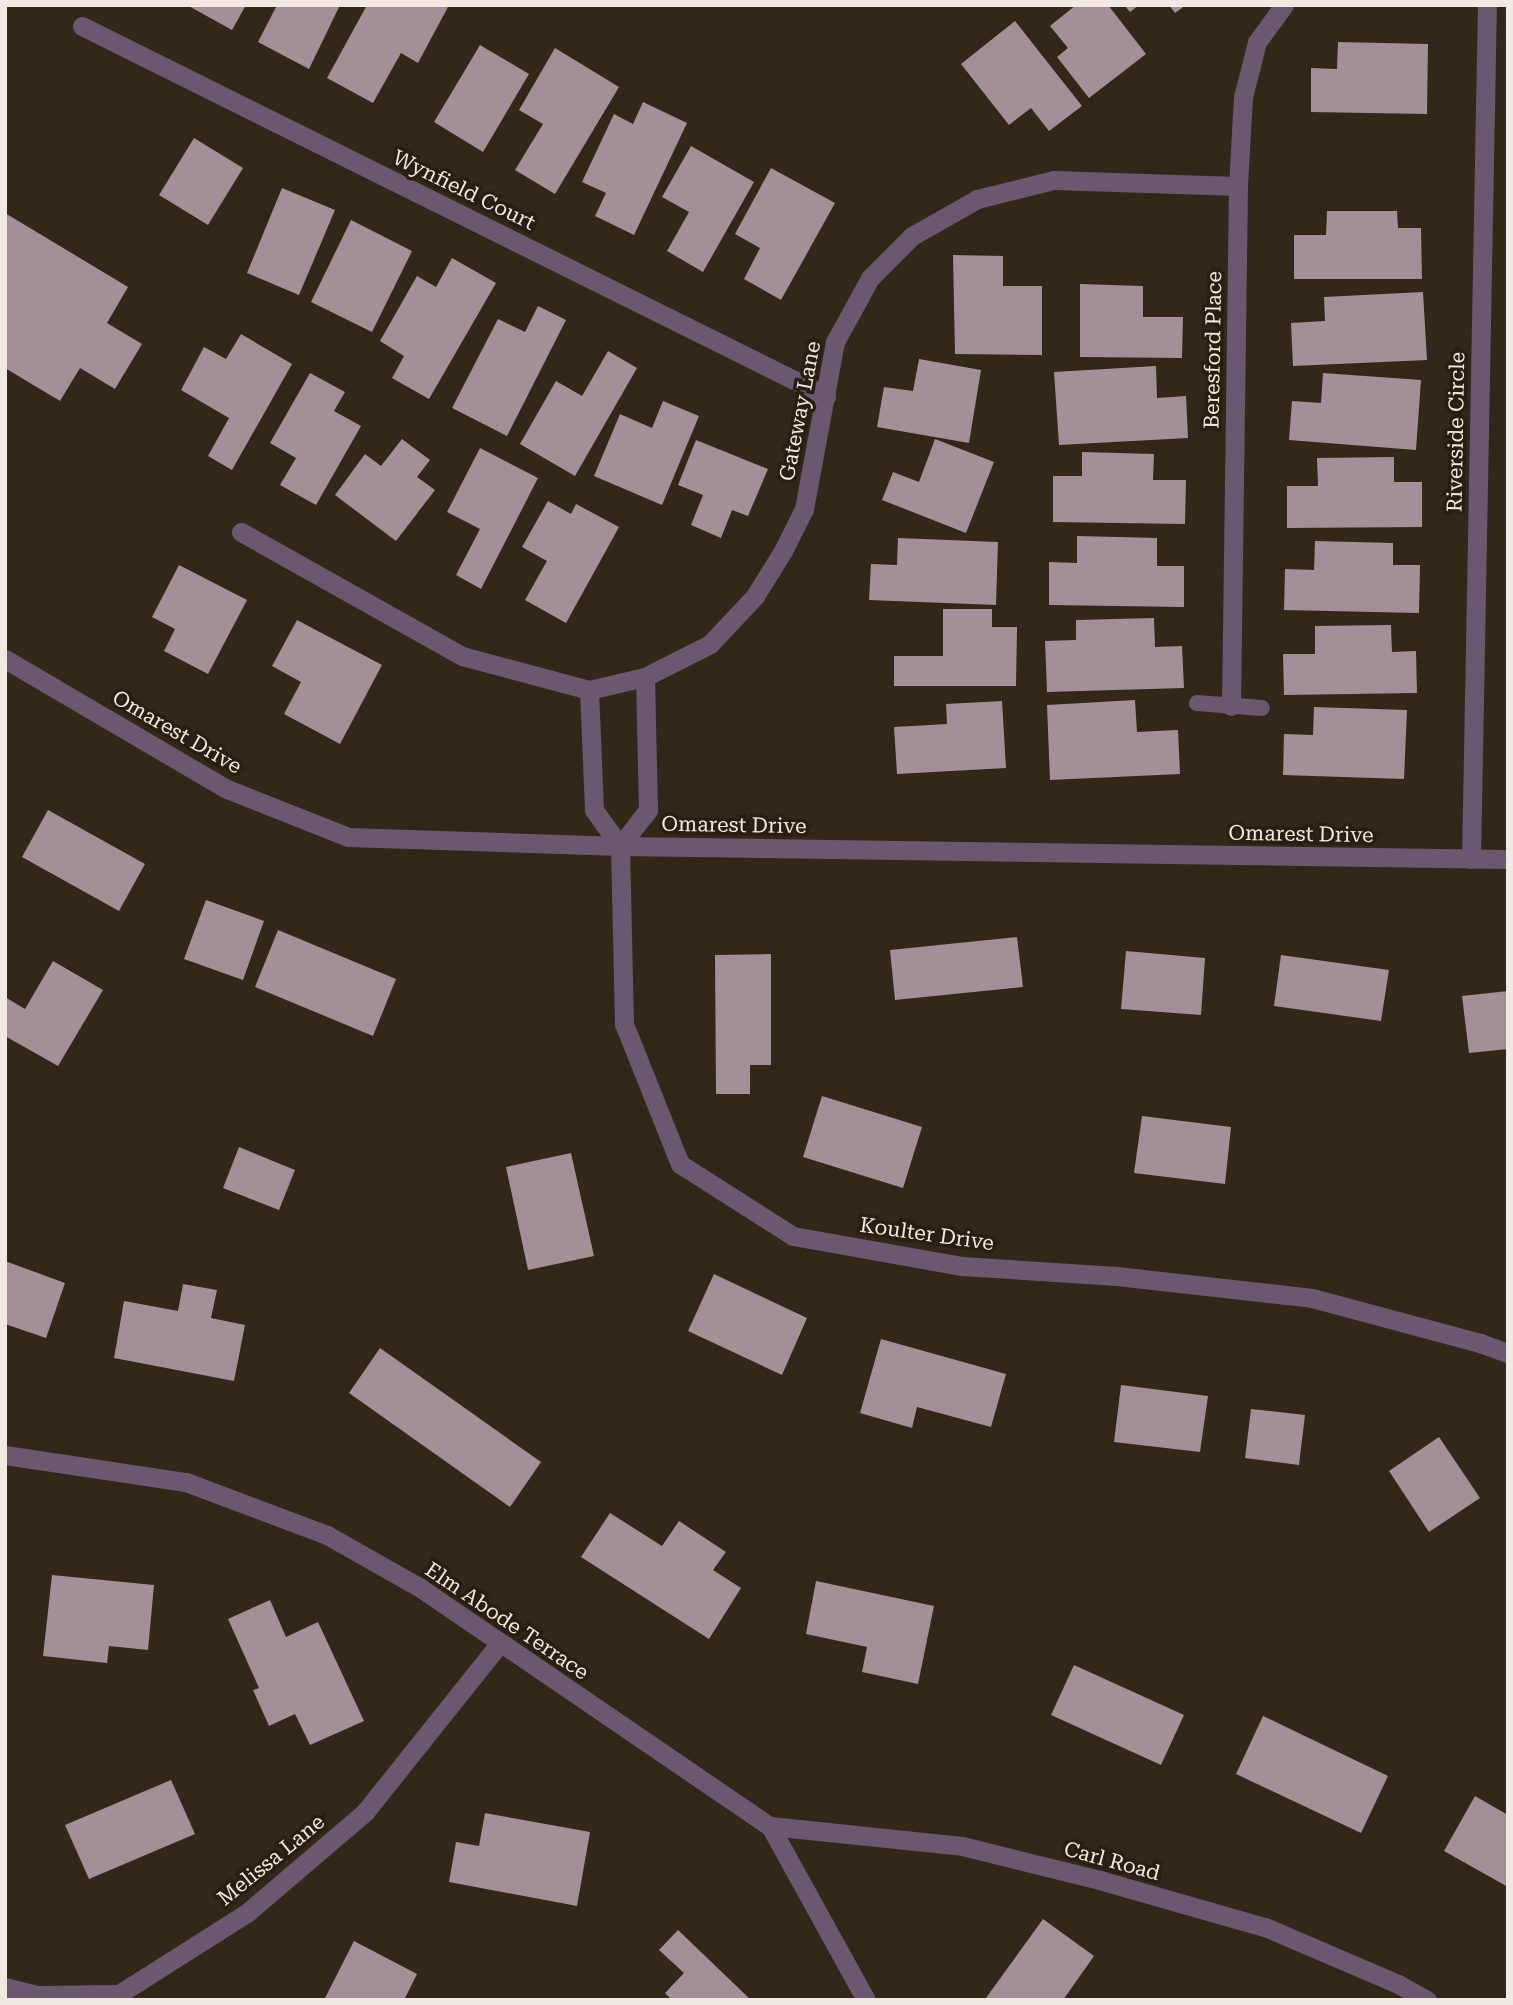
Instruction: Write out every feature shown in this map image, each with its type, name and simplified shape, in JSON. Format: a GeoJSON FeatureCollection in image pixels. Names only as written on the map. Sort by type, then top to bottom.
{"type":"FeatureCollection","features":[{"type":"Feature","properties":{"kind":"street","name":"Beresford Place"},"geometry":{"type":"LineString","coordinates":[[1231,706],[1238,186],[1246,86],[1257,42],[1284,5]]}},
{"type":"Feature","properties":{"kind":"street","name":"Riverside Circle"},"geometry":{"type":"LineString","coordinates":[[1471,859],[1486,5]]}},
{"type":"Feature","properties":{"kind":"street","name":"Wynfield Court"},"geometry":{"type":"LineString","coordinates":[[82,26],[826,396]]}},
{"type":"Feature","properties":{"kind":"street","name":"Gateway Lane"},"geometry":{"type":"LineString","coordinates":[[241,532],[462,656],[589,690],[645,677],[710,644],[755,596],[804,509],[835,342],[870,278],[912,236],[977,199],[1054,180],[1238,186]]}},
{"type":"Feature","properties":{"kind":"street","name":"Omarest Drive"},"geometry":{"type":"LineString","coordinates":[[5,659],[227,789],[348,838],[620,846],[1508,859]]}},
{"type":"Feature","properties":{"kind":"street"},"geometry":{"type":"LineString","coordinates":[[589,690],[594,810],[620,846],[648,810],[645,677]]}},
{"type":"Feature","properties":{"kind":"street","name":"Koulter Drive"},"geometry":{"type":"LineString","coordinates":[[620,846],[624,1024],[680,1164],[793,1236],[961,1266],[1117,1276],[1312,1298],[1508,1353]]}},
{"type":"Feature","properties":{"kind":"street","name":"Elm Abode Terrace"},"geometry":{"type":"LineString","coordinates":[[5,1455],[186,1482],[327,1535],[419,1587],[770,1826],[866,2000]]}},
{"type":"Feature","properties":{"kind":"street","name":"Melissa Lane"},"geometry":{"type":"LineString","coordinates":[[5,1987],[37,1995],[122,1997],[248,1912],[365,1812],[499,1644]]}},
{"type":"Feature","properties":{"kind":"street","name":"Carl Road"},"geometry":{"type":"LineString","coordinates":[[770,1826],[962,1846],[1103,1881],[1265,1927],[1398,1984],[1427,2000]]}},
{"type":"Feature","properties":{"kind":"lane"},"geometry":{"type":"LineString","coordinates":[[1197,703],[1262,708]]}},
{"type":"Feature","properties":{"kind":"building"},"geometry":{"type":"Polygon","coordinates":[[[187,5],[246,5],[232,30],[187,5]]]}},
{"type":"Feature","properties":{"kind":"building"},"geometry":{"type":"Polygon","coordinates":[[[277,5],[340,5],[309,69],[258,42],[277,5]]]}},
{"type":"Feature","properties":{"kind":"building"},"geometry":{"type":"Polygon","coordinates":[[[367,5],[449,5],[418,63],[401,53],[373,103],[327,78],[367,5]]]}},
{"type":"Feature","properties":{"kind":"building"},"geometry":{"type":"Polygon","coordinates":[[[1076,5],[1108,5],[1146,54],[1089,98],[1057,57],[1068,48],[1050,26],[1076,5]]]}},
{"type":"Feature","properties":{"kind":"building"},"geometry":{"type":"Polygon","coordinates":[[[1124,5],[1139,5],[1130,12],[1124,5]]]}},
{"type":"Feature","properties":{"kind":"building"},"geometry":{"type":"Polygon","coordinates":[[[1169,5],[1186,5],[1175,13],[1169,5]]]}},
{"type":"Feature","properties":{"kind":"building"},"geometry":{"type":"Polygon","coordinates":[[[1015,21],[1082,106],[1049,131],[1031,108],[1009,125],[961,64],[1015,21]]]}},
{"type":"Feature","properties":{"kind":"building"},"geometry":{"type":"Polygon","coordinates":[[[1338,42],[1428,44],[1427,114],[1311,112],[1311,68],[1337,69],[1338,42]]]}},
{"type":"Feature","properties":{"kind":"building"},"geometry":{"type":"Polygon","coordinates":[[[480,45],[529,74],[483,152],[434,122],[480,45]]]}},
{"type":"Feature","properties":{"kind":"building"},"geometry":{"type":"Polygon","coordinates":[[[555,48],[619,87],[555,194],[515,170],[543,124],[519,110],[555,48]]]}},
{"type":"Feature","properties":{"kind":"building"},"geometry":{"type":"Polygon","coordinates":[[[643,102],[687,123],[634,235],[595,216],[606,193],[582,182],[614,114],[633,124],[643,102]]]}},
{"type":"Feature","properties":{"kind":"building"},"geometry":{"type":"Polygon","coordinates":[[[194,138],[243,168],[208,225],[159,195],[194,138]]]}},
{"type":"Feature","properties":{"kind":"building"},"geometry":{"type":"Polygon","coordinates":[[[691,146],[754,182],[703,272],[667,251],[689,212],[662,197],[691,146]]]}},
{"type":"Feature","properties":{"kind":"building"},"geometry":{"type":"Polygon","coordinates":[[[771,168],[835,203],[781,300],[744,279],[760,248],[735,234],[771,168]]]}},
{"type":"Feature","properties":{"kind":"building"},"geometry":{"type":"Polygon","coordinates":[[[282,188],[335,210],[299,295],[247,273],[282,188]]]}},
{"type":"Feature","properties":{"kind":"building"},"geometry":{"type":"Polygon","coordinates":[[[1327,211],[1397,211],[1398,228],[1421,228],[1422,279],[1294,279],[1294,235],[1326,235],[1327,211]]]}},
{"type":"Feature","properties":{"kind":"building"},"geometry":{"type":"Polygon","coordinates":[[[5,213],[128,287],[107,323],[142,344],[115,389],[80,368],[60,401],[5,368],[5,213]]]}},
{"type":"Feature","properties":{"kind":"building"},"geometry":{"type":"Polygon","coordinates":[[[351,220],[412,251],[372,332],[311,302],[351,220]]]}},
{"type":"Feature","properties":{"kind":"building"},"geometry":{"type":"Polygon","coordinates":[[[953,255],[1003,256],[1003,286],[1042,286],[1042,355],[955,354],[953,255]]]}},
{"type":"Feature","properties":{"kind":"building"},"geometry":{"type":"Polygon","coordinates":[[[452,258],[496,283],[429,399],[392,378],[404,356],[380,341],[417,276],[436,287],[452,258]]]}},
{"type":"Feature","properties":{"kind":"building"},"geometry":{"type":"Polygon","coordinates":[[[1080,284],[1143,286],[1143,317],[1183,317],[1182,358],[1080,357],[1080,284]]]}},
{"type":"Feature","properties":{"kind":"building"},"geometry":{"type":"Polygon","coordinates":[[[1423,292],[1427,360],[1293,366],[1291,323],[1325,321],[1324,297],[1423,292]]]}},
{"type":"Feature","properties":{"kind":"building"},"geometry":{"type":"Polygon","coordinates":[[[538,306],[566,320],[507,436],[452,408],[498,319],[525,332],[538,306]]]}},
{"type":"Feature","properties":{"kind":"building"},"geometry":{"type":"Polygon","coordinates":[[[241,334],[292,364],[232,470],[208,456],[229,418],[181,390],[204,347],[226,359],[241,334]]]}},
{"type":"Feature","properties":{"kind":"building"},"geometry":{"type":"Polygon","coordinates":[[[608,351],[637,368],[575,476],[520,444],[556,381],[582,396],[608,351]]]}},
{"type":"Feature","properties":{"kind":"building"},"geometry":{"type":"Polygon","coordinates":[[[919,359],[981,370],[969,443],[877,427],[884,387],[913,391],[919,359]]]}},
{"type":"Feature","properties":{"kind":"building"},"geometry":{"type":"Polygon","coordinates":[[[1156,366],[1157,398],[1186,396],[1188,438],[1059,445],[1054,372],[1156,366]]]}},
{"type":"Feature","properties":{"kind":"building"},"geometry":{"type":"Polygon","coordinates":[[[310,373],[345,392],[334,411],[361,426],[316,505],[280,485],[296,458],[270,443],[310,373]]]}},
{"type":"Feature","properties":{"kind":"building"},"geometry":{"type":"Polygon","coordinates":[[[1323,373],[1421,380],[1416,450],[1289,440],[1292,401],[1321,403],[1323,373]]]}},
{"type":"Feature","properties":{"kind":"building"},"geometry":{"type":"Polygon","coordinates":[[[663,401],[699,416],[662,505],[594,476],[620,414],[652,428],[663,401]]]}},
{"type":"Feature","properties":{"kind":"building"},"geometry":{"type":"Polygon","coordinates":[[[402,439],[430,460],[417,477],[435,490],[396,541],[335,495],[365,454],[381,466],[402,439]]]}},
{"type":"Feature","properties":{"kind":"building"},"geometry":{"type":"Polygon","coordinates":[[[935,439],[994,462],[966,533],[882,500],[893,472],[919,482],[935,439]]]}},
{"type":"Feature","properties":{"kind":"building"},"geometry":{"type":"Polygon","coordinates":[[[696,440],[768,469],[748,516],[732,510],[721,538],[691,525],[703,495],[678,485],[696,440]]]}},
{"type":"Feature","properties":{"kind":"building"},"geometry":{"type":"Polygon","coordinates":[[[480,448],[538,478],[481,589],[456,575],[480,529],[447,512],[480,448]]]}},
{"type":"Feature","properties":{"kind":"building"},"geometry":{"type":"Polygon","coordinates":[[[1082,452],[1154,454],[1153,480],[1186,480],[1185,524],[1053,522],[1053,476],[1082,476],[1082,452]]]}},
{"type":"Feature","properties":{"kind":"building"},"geometry":{"type":"Polygon","coordinates":[[[1394,457],[1394,482],[1422,482],[1422,527],[1287,528],[1287,486],[1318,486],[1317,458],[1394,457]]]}},
{"type":"Feature","properties":{"kind":"building"},"geometry":{"type":"Polygon","coordinates":[[[548,501],[571,514],[576,504],[619,527],[566,623],[525,600],[547,561],[522,547],[548,501]]]}},
{"type":"Feature","properties":{"kind":"building"},"geometry":{"type":"Polygon","coordinates":[[[1077,536],[1157,538],[1157,566],[1184,566],[1184,607],[1049,605],[1049,562],[1077,563],[1077,536]]]}},
{"type":"Feature","properties":{"kind":"building"},"geometry":{"type":"Polygon","coordinates":[[[898,538],[998,542],[996,605],[869,600],[871,564],[897,565],[898,538]]]}},
{"type":"Feature","properties":{"kind":"building"},"geometry":{"type":"Polygon","coordinates":[[[1315,541],[1393,543],[1393,565],[1420,565],[1419,613],[1284,610],[1285,569],[1314,570],[1315,541]]]}},
{"type":"Feature","properties":{"kind":"building"},"geometry":{"type":"Polygon","coordinates":[[[179,565],[247,600],[208,674],[164,651],[175,629],[152,617],[179,565]]]}},
{"type":"Feature","properties":{"kind":"building"},"geometry":{"type":"Polygon","coordinates":[[[943,609],[992,609],[992,627],[1017,627],[1016,686],[894,686],[894,656],[943,656],[943,609]]]}},
{"type":"Feature","properties":{"kind":"building"},"geometry":{"type":"Polygon","coordinates":[[[1154,618],[1155,647],[1182,646],[1184,688],[1047,692],[1045,641],[1076,640],[1076,620],[1154,618]]]}},
{"type":"Feature","properties":{"kind":"building"},"geometry":{"type":"Polygon","coordinates":[[[297,620],[382,665],[340,744],[284,714],[301,682],[272,666],[297,620]]]}},
{"type":"Feature","properties":{"kind":"building"},"geometry":{"type":"Polygon","coordinates":[[[1391,625],[1392,652],[1416,651],[1417,693],[1284,695],[1283,654],[1315,654],[1315,626],[1391,625]]]}},
{"type":"Feature","properties":{"kind":"building"},"geometry":{"type":"Polygon","coordinates":[[[1135,700],[1137,732],[1178,730],[1180,774],[1050,780],[1047,705],[1135,700]]]}},
{"type":"Feature","properties":{"kind":"building"},"geometry":{"type":"Polygon","coordinates":[[[1002,701],[1006,768],[897,774],[894,727],[947,724],[946,704],[1002,701]]]}},
{"type":"Feature","properties":{"kind":"building"},"geometry":{"type":"Polygon","coordinates":[[[1314,707],[1407,710],[1404,779],[1283,775],[1284,734],[1313,735],[1314,707]]]}},
{"type":"Feature","properties":{"kind":"building"},"geometry":{"type":"Polygon","coordinates":[[[48,810],[145,864],[119,911],[22,857],[48,810]]]}},
{"type":"Feature","properties":{"kind":"building"},"geometry":{"type":"Polygon","coordinates":[[[206,900],[264,921],[243,980],[184,959],[206,900]]]}},
{"type":"Feature","properties":{"kind":"building"},"geometry":{"type":"Polygon","coordinates":[[[278,930],[396,979],[373,1036],[255,987],[278,930]]]}},
{"type":"Feature","properties":{"kind":"building"},"geometry":{"type":"Polygon","coordinates":[[[1017,937],[1023,987],[895,1000],[890,950],[1017,937]]]}},
{"type":"Feature","properties":{"kind":"building"},"geometry":{"type":"Polygon","coordinates":[[[1126,951],[1205,958],[1201,1015],[1121,1009],[1126,951]]]}},
{"type":"Feature","properties":{"kind":"building"},"geometry":{"type":"Polygon","coordinates":[[[771,954],[771,1065],[750,1065],[750,1094],[716,1094],[715,955],[771,954]]]}},
{"type":"Feature","properties":{"kind":"building"},"geometry":{"type":"Polygon","coordinates":[[[1281,955],[1389,970],[1381,1021],[1274,1006],[1281,955]]]}},
{"type":"Feature","properties":{"kind":"building"},"geometry":{"type":"Polygon","coordinates":[[[53,961],[103,990],[58,1066],[5,1036],[5,997],[25,1009],[53,961]]]}},
{"type":"Feature","properties":{"kind":"building"},"geometry":{"type":"Polygon","coordinates":[[[1508,991],[1508,1049],[1469,1053],[1462,996],[1508,991]]]}},
{"type":"Feature","properties":{"kind":"building"},"geometry":{"type":"Polygon","coordinates":[[[822,1096],[922,1127],[903,1188],[803,1157],[822,1096]]]}},
{"type":"Feature","properties":{"kind":"building"},"geometry":{"type":"Polygon","coordinates":[[[1142,1116],[1231,1127],[1225,1184],[1134,1173],[1142,1116]]]}},
{"type":"Feature","properties":{"kind":"building"},"geometry":{"type":"Polygon","coordinates":[[[239,1147],[295,1170],[279,1210],[223,1188],[239,1147]]]}},
{"type":"Feature","properties":{"kind":"building"},"geometry":{"type":"Polygon","coordinates":[[[571,1153],[594,1256],[528,1270],[506,1167],[571,1153]]]}},
{"type":"Feature","properties":{"kind":"building"},"geometry":{"type":"Polygon","coordinates":[[[5,1261],[65,1283],[46,1338],[5,1324],[5,1261]]]}},
{"type":"Feature","properties":{"kind":"building"},"geometry":{"type":"Polygon","coordinates":[[[714,1274],[807,1318],[782,1375],[688,1331],[714,1274]]]}},
{"type":"Feature","properties":{"kind":"building"},"geometry":{"type":"Polygon","coordinates":[[[183,1284],[217,1290],[211,1318],[245,1325],[234,1381],[114,1358],[124,1301],[178,1311],[183,1284]]]}},
{"type":"Feature","properties":{"kind":"building"},"geometry":{"type":"Polygon","coordinates":[[[881,1339],[1006,1374],[991,1427],[917,1407],[912,1428],[860,1413],[881,1339]]]}},
{"type":"Feature","properties":{"kind":"building"},"geometry":{"type":"Polygon","coordinates":[[[380,1348],[541,1462],[510,1507],[349,1393],[380,1348]]]}},
{"type":"Feature","properties":{"kind":"building"},"geometry":{"type":"Polygon","coordinates":[[[1121,1385],[1208,1396],[1200,1452],[1114,1442],[1121,1385]]]}},
{"type":"Feature","properties":{"kind":"building"},"geometry":{"type":"Polygon","coordinates":[[[1251,1409],[1305,1415],[1299,1465],[1245,1458],[1251,1409]]]}},
{"type":"Feature","properties":{"kind":"building"},"geometry":{"type":"Polygon","coordinates":[[[1439,1437],[1480,1498],[1429,1532],[1389,1471],[1439,1437]]]}},
{"type":"Feature","properties":{"kind":"building"},"geometry":{"type":"Polygon","coordinates":[[[610,1513],[662,1546],[679,1521],[726,1552],[713,1570],[741,1588],[709,1639],[581,1557],[610,1513]]]}},
{"type":"Feature","properties":{"kind":"building"},"geometry":{"type":"Polygon","coordinates":[[[52,1575],[154,1585],[148,1650],[109,1646],[107,1663],[43,1656],[52,1575]]]}},
{"type":"Feature","properties":{"kind":"building"},"geometry":{"type":"Polygon","coordinates":[[[816,1581],[934,1606],[918,1684],[862,1672],[867,1647],[806,1634],[816,1581]]]}},
{"type":"Feature","properties":{"kind":"building"},"geometry":{"type":"Polygon","coordinates":[[[270,1600],[286,1637],[318,1622],[364,1721],[310,1745],[295,1714],[269,1726],[253,1690],[259,1688],[228,1619],[270,1600]]]}},
{"type":"Feature","properties":{"kind":"building"},"geometry":{"type":"Polygon","coordinates":[[[1074,1665],[1184,1715],[1161,1765],[1051,1715],[1074,1665]]]}},
{"type":"Feature","properties":{"kind":"building"},"geometry":{"type":"Polygon","coordinates":[[[1263,1716],[1388,1776],[1361,1833],[1236,1774],[1263,1716]]]}},
{"type":"Feature","properties":{"kind":"building"},"geometry":{"type":"Polygon","coordinates":[[[171,1780],[195,1834],[89,1879],[65,1825],[171,1780]]]}},
{"type":"Feature","properties":{"kind":"building"},"geometry":{"type":"Polygon","coordinates":[[[1475,1796],[1508,1815],[1508,1887],[1444,1851],[1475,1796]]]}},
{"type":"Feature","properties":{"kind":"building"},"geometry":{"type":"Polygon","coordinates":[[[485,1813],[590,1832],[577,1906],[449,1882],[456,1842],[479,1846],[485,1813]]]}},
{"type":"Feature","properties":{"kind":"building"},"geometry":{"type":"Polygon","coordinates":[[[1043,1919],[1094,1956],[1063,2000],[986,1998],[1043,1919]]]}},
{"type":"Feature","properties":{"kind":"building"},"geometry":{"type":"Polygon","coordinates":[[[678,1930],[751,2000],[672,2000],[665,1993],[684,1973],[659,1950],[678,1930]]]}},
{"type":"Feature","properties":{"kind":"building"},"geometry":{"type":"Polygon","coordinates":[[[354,1941],[417,1974],[404,2000],[324,2000],[354,1941]]]}}]}
